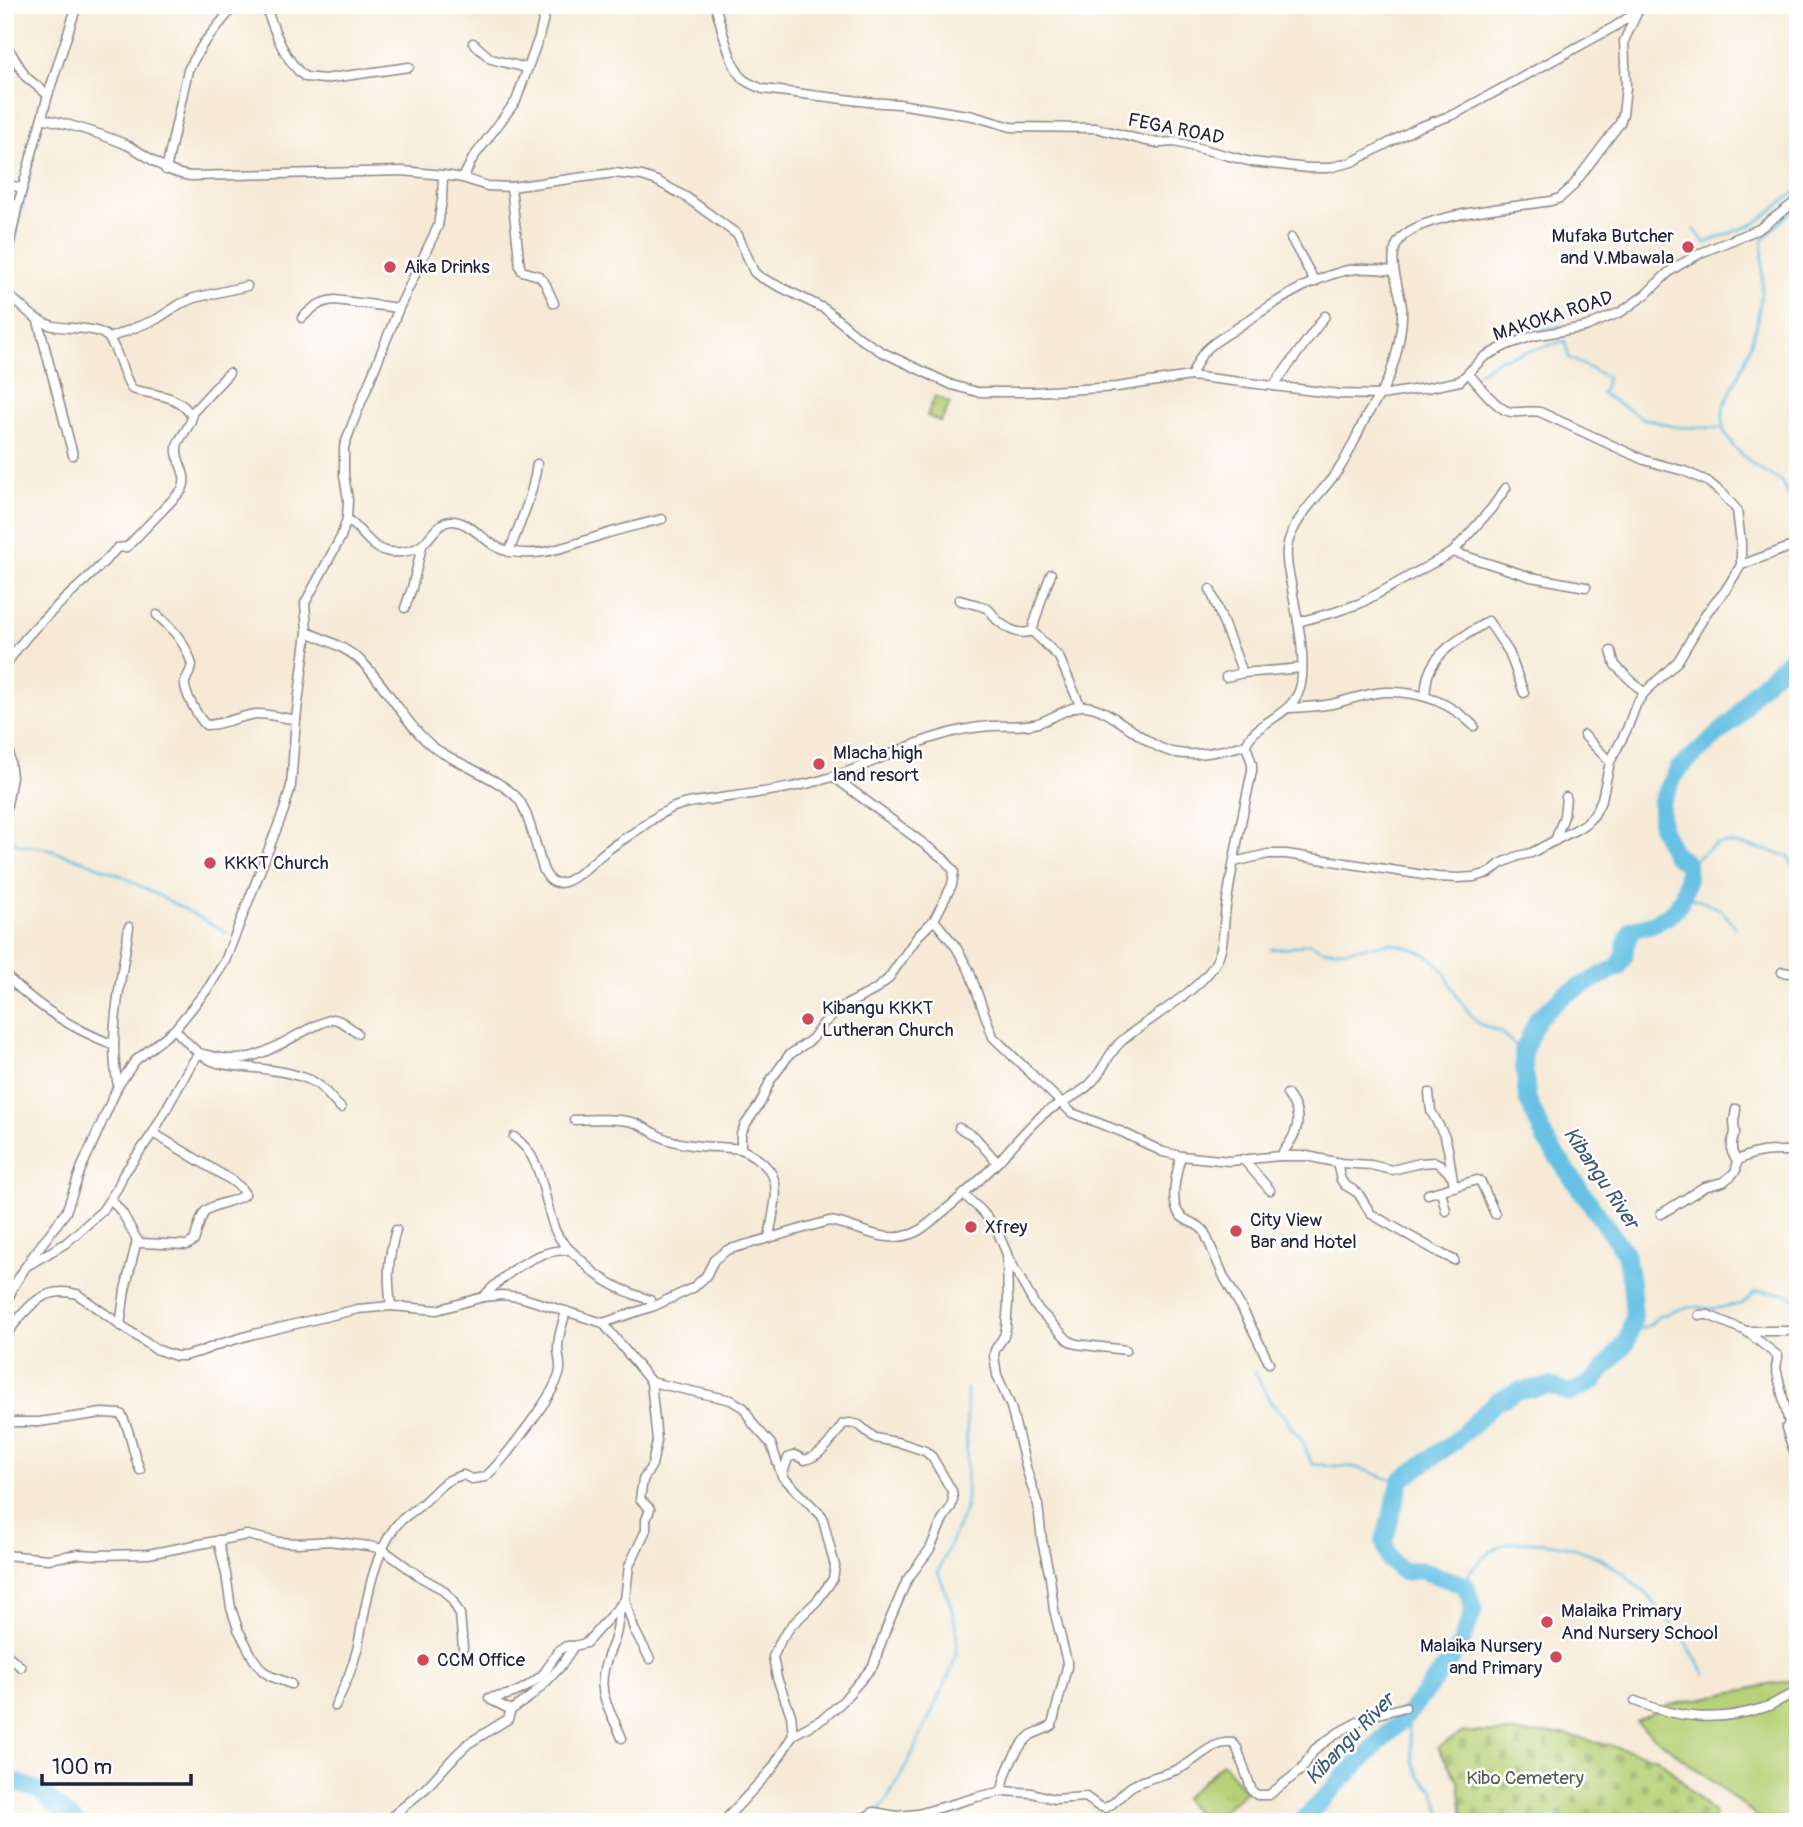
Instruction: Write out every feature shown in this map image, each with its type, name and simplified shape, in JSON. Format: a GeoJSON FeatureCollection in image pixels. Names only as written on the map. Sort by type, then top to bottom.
{"type":"FeatureCollection","features":[{"type":"Feature","properties":{"kind":"street"},"geometry":{"type":"LineString","coordinates":[[5,266],[22,188],[77,5]]}},
{"type":"Feature","properties":{"kind":"street"},"geometry":{"type":"LineString","coordinates":[[42,118],[114,139],[130,146],[166,170],[188,70],[203,44],[235,5]]}},
{"type":"Feature","properties":{"kind":"street"},"geometry":{"type":"LineString","coordinates":[[265,5],[278,39],[305,77],[324,79],[409,67]]}},
{"type":"Feature","properties":{"kind":"street"},"geometry":{"type":"LineString","coordinates":[[463,178],[473,159],[516,101],[539,37],[547,5]]}},
{"type":"Feature","properties":{"kind":"street","name":"FEGA ROAD"},"geometry":{"type":"LineString","coordinates":[[715,5],[734,68],[744,80],[764,89],[899,104],[1011,127],[1096,128],[1158,143],[1175,142],[1252,162],[1308,168],[1328,168],[1352,162],[1419,127],[1455,114],[1532,73],[1647,5]]}},
{"type":"Feature","properties":{"kind":"street"},"geometry":{"type":"LineString","coordinates":[[307,632],[342,648],[362,662],[418,733],[433,747],[516,796],[524,806],[544,871],[549,880],[557,883],[574,877],[609,849],[670,808],[834,776],[939,736],[992,726],[1038,724],[1080,705],[1103,711],[1156,746],[1177,754],[1209,752],[1245,745],[1255,733],[1288,708],[1299,692],[1302,668],[1298,622],[1287,559],[1288,542],[1299,519],[1338,470],[1370,409],[1381,395],[1393,367],[1402,319],[1394,271],[1396,245],[1402,236],[1436,220],[1551,201],[1566,193],[1620,123],[1626,87],[1624,41],[1637,13]]}},
{"type":"Feature","properties":{"kind":"street"},"geometry":{"type":"LineString","coordinates":[[5,43],[26,78],[48,95]]}},
{"type":"Feature","properties":{"kind":"street"},"geometry":{"type":"LineString","coordinates":[[473,43],[491,59],[527,68]]}},
{"type":"Feature","properties":{"kind":"street","name":"MAKOKA ROAD"},"geometry":{"type":"LineString","coordinates":[[166,170],[191,176],[403,171],[463,178],[487,186],[511,187],[614,173],[642,176],[669,186],[738,235],[754,272],[760,277],[825,309],[861,339],[882,352],[967,390],[997,393],[1118,387],[1191,376],[1339,394],[1381,395],[1449,384],[1460,381],[1490,353],[1519,339],[1585,327],[1621,312],[1681,264],[1759,229],[1798,200]]}},
{"type":"Feature","properties":{"kind":"street"},"geometry":{"type":"LineString","coordinates":[[5,1308],[25,1267],[66,1212],[81,1169],[118,1086],[142,1054],[175,1029],[209,987],[225,961],[254,888],[291,786],[307,632],[305,603],[341,537],[347,519],[344,447],[399,308],[438,226],[443,175]]}},
{"type":"Feature","properties":{"kind":"street"},"geometry":{"type":"LineString","coordinates":[[5,184],[22,188]]}},
{"type":"Feature","properties":{"kind":"street"},"geometry":{"type":"LineString","coordinates":[[511,187],[520,267],[522,271],[539,276],[554,303]]}},
{"type":"Feature","properties":{"kind":"street"},"geometry":{"type":"LineString","coordinates":[[1789,206],[1798,212]]}},
{"type":"Feature","properties":{"kind":"street"},"geometry":{"type":"LineString","coordinates":[[1291,238],[1315,282]]}},
{"type":"Feature","properties":{"kind":"street"},"geometry":{"type":"LineString","coordinates":[[1191,376],[1199,359],[1211,346],[1275,304],[1315,282],[1340,272],[1358,269],[1394,271]]}},
{"type":"Feature","properties":{"kind":"street"},"geometry":{"type":"LineString","coordinates":[[109,338],[157,319],[194,298],[247,286]]}},
{"type":"Feature","properties":{"kind":"street"},"geometry":{"type":"LineString","coordinates":[[5,293],[38,321],[51,326],[100,333],[109,338],[126,381],[132,389],[164,395],[191,414]]}},
{"type":"Feature","properties":{"kind":"street"},"geometry":{"type":"LineString","coordinates":[[302,318],[313,307],[325,301],[399,308]]}},
{"type":"Feature","properties":{"kind":"street"},"geometry":{"type":"LineString","coordinates":[[1274,385],[1325,316]]}},
{"type":"Feature","properties":{"kind":"street"},"geometry":{"type":"LineString","coordinates":[[38,321],[73,455]]}},
{"type":"Feature","properties":{"kind":"street"},"geometry":{"type":"LineString","coordinates":[[5,667],[25,639],[72,591],[117,548],[127,547],[182,490],[186,481],[177,448],[178,442],[188,430],[191,414],[229,373]]}},
{"type":"Feature","properties":{"kind":"street"},"geometry":{"type":"LineString","coordinates":[[1234,862],[1268,854],[1286,854],[1403,873],[1474,877],[1489,873],[1500,864],[1531,853],[1586,824],[1598,810],[1610,762],[1636,705],[1644,693],[1678,661],[1707,612],[1725,591],[1741,565],[1737,510],[1707,481],[1684,471],[1644,460],[1545,414],[1506,411],[1469,374]]}},
{"type":"Feature","properties":{"kind":"street"},"geometry":{"type":"LineString","coordinates":[[509,552],[530,496],[537,464]]}},
{"type":"Feature","properties":{"kind":"street"},"geometry":{"type":"LineString","coordinates":[[1298,622],[1360,603],[1453,552],[1506,488]]}},
{"type":"Feature","properties":{"kind":"street"},"geometry":{"type":"LineString","coordinates":[[347,519],[376,547],[383,550],[400,552],[422,546]]}},
{"type":"Feature","properties":{"kind":"street"},"geometry":{"type":"LineString","coordinates":[[405,608],[422,546],[443,523],[459,522],[496,548],[533,554],[662,519]]}},
{"type":"Feature","properties":{"kind":"street"},"geometry":{"type":"LineString","coordinates":[[1741,565],[1798,544]]}},
{"type":"Feature","properties":{"kind":"street"},"geometry":{"type":"LineString","coordinates":[[1453,552],[1531,577],[1586,587]]}},
{"type":"Feature","properties":{"kind":"street"},"geometry":{"type":"LineString","coordinates":[[1032,631],[1051,574]]}},
{"type":"Feature","properties":{"kind":"street"},"geometry":{"type":"LineString","coordinates":[[1210,589],[1244,673]]}},
{"type":"Feature","properties":{"kind":"street"},"geometry":{"type":"LineString","coordinates":[[959,600],[988,608],[997,620],[1011,631],[1032,631]]}},
{"type":"Feature","properties":{"kind":"street"},"geometry":{"type":"LineString","coordinates":[[157,615],[186,648],[192,665],[184,683],[185,689],[201,721],[206,725],[216,725],[254,714],[296,719]]}},
{"type":"Feature","properties":{"kind":"street"},"geometry":{"type":"LineString","coordinates":[[1425,696],[1427,677],[1434,663],[1454,643],[1488,621],[1509,652],[1524,693]]}},
{"type":"Feature","properties":{"kind":"street"},"geometry":{"type":"LineString","coordinates":[[1032,631],[1059,657],[1080,705]]}},
{"type":"Feature","properties":{"kind":"street"},"geometry":{"type":"LineString","coordinates":[[1611,651],[1615,665],[1644,693]]}},
{"type":"Feature","properties":{"kind":"street"},"geometry":{"type":"LineString","coordinates":[[1226,677],[1302,668]]}},
{"type":"Feature","properties":{"kind":"street"},"geometry":{"type":"LineString","coordinates":[[1288,708],[1322,705],[1384,692],[1425,696],[1461,712],[1474,726]]}},
{"type":"Feature","properties":{"kind":"street"},"geometry":{"type":"LineString","coordinates":[[5,720],[12,777],[5,816]]}},
{"type":"Feature","properties":{"kind":"street"},"geometry":{"type":"LineString","coordinates":[[1584,735],[1610,762]]}},
{"type":"Feature","properties":{"kind":"street"},"geometry":{"type":"LineString","coordinates":[[603,1323],[654,1306],[693,1288],[706,1276],[720,1254],[727,1250],[830,1222],[880,1237],[898,1238],[915,1233],[964,1195],[1042,1115],[1088,1086],[1100,1073],[1117,1045],[1206,975],[1219,957],[1252,771],[1245,745]]}},
{"type":"Feature","properties":{"kind":"street"},"geometry":{"type":"LineString","coordinates":[[741,1149],[741,1134],[745,1125],[789,1055],[812,1039],[823,1024],[841,1008],[875,990],[888,979],[918,936],[934,920],[952,885],[954,876],[951,867],[928,845],[834,776]]}},
{"type":"Feature","properties":{"kind":"street"},"geometry":{"type":"LineString","coordinates":[[1555,841],[1564,816],[1566,797]]}},
{"type":"Feature","properties":{"kind":"street"},"geometry":{"type":"LineString","coordinates":[[934,920],[969,970],[993,1037],[1072,1113],[1122,1132],[1163,1152],[1181,1156],[1230,1161],[1307,1156],[1392,1170],[1435,1162],[1451,1175]]}},
{"type":"Feature","properties":{"kind":"street"},"geometry":{"type":"LineString","coordinates":[[118,1086],[114,1045],[129,927]]}},
{"type":"Feature","properties":{"kind":"street"},"geometry":{"type":"LineString","coordinates":[[1782,972],[1798,974]]}},
{"type":"Feature","properties":{"kind":"street"},"geometry":{"type":"LineString","coordinates":[[5,975],[62,1021],[114,1045]]}},
{"type":"Feature","properties":{"kind":"street"},"geometry":{"type":"LineString","coordinates":[[199,1053],[240,1059],[263,1052],[332,1019],[342,1022],[357,1033]]}},
{"type":"Feature","properties":{"kind":"street"},"geometry":{"type":"LineString","coordinates":[[175,1029],[199,1053],[212,1061],[303,1077],[320,1086],[341,1108]]}},
{"type":"Feature","properties":{"kind":"street"},"geometry":{"type":"LineString","coordinates":[[25,1267],[48,1255],[102,1212],[123,1175],[153,1133],[199,1053]]}},
{"type":"Feature","properties":{"kind":"street"},"geometry":{"type":"LineString","coordinates":[[1429,1093],[1431,1111],[1448,1149],[1454,1187]]}},
{"type":"Feature","properties":{"kind":"street"},"geometry":{"type":"LineString","coordinates":[[1280,1156],[1297,1128],[1298,1112],[1287,1094]]}},
{"type":"Feature","properties":{"kind":"street"},"geometry":{"type":"LineString","coordinates":[[1661,1214],[1704,1187],[1723,1182],[1736,1170],[1737,1161],[1733,1155],[1732,1142],[1736,1109]]}},
{"type":"Feature","properties":{"kind":"street"},"geometry":{"type":"LineString","coordinates":[[574,1120],[634,1122],[654,1135],[669,1140],[701,1147],[741,1149],[763,1162],[776,1181],[769,1238]]}},
{"type":"Feature","properties":{"kind":"street"},"geometry":{"type":"LineString","coordinates":[[959,1128],[974,1136],[997,1162]]}},
{"type":"Feature","properties":{"kind":"street"},"geometry":{"type":"LineString","coordinates":[[111,1199],[141,1243],[191,1243],[204,1212],[245,1194],[231,1180],[153,1133]]}},
{"type":"Feature","properties":{"kind":"street"},"geometry":{"type":"LineString","coordinates":[[514,1137],[523,1143],[543,1182],[556,1233],[569,1250],[596,1274],[631,1294],[650,1300]]}},
{"type":"Feature","properties":{"kind":"street"},"geometry":{"type":"LineString","coordinates":[[1737,1161],[1754,1153],[1798,1151]]}},
{"type":"Feature","properties":{"kind":"street"},"geometry":{"type":"LineString","coordinates":[[1181,1156],[1175,1186],[1177,1210],[1180,1215],[1200,1225],[1204,1231],[1224,1277],[1269,1363]]}},
{"type":"Feature","properties":{"kind":"street"},"geometry":{"type":"LineString","coordinates":[[1243,1159],[1270,1190]]}},
{"type":"Feature","properties":{"kind":"street"},"geometry":{"type":"LineString","coordinates":[[1337,1162],[1345,1185],[1358,1193],[1371,1214],[1454,1260]]}},
{"type":"Feature","properties":{"kind":"street"},"geometry":{"type":"LineString","coordinates":[[1428,1194],[1477,1180],[1482,1182],[1495,1214]]}},
{"type":"Feature","properties":{"kind":"street"},"geometry":{"type":"LineString","coordinates":[[1441,1191],[1446,1211]]}},
{"type":"Feature","properties":{"kind":"street"},"geometry":{"type":"LineString","coordinates":[[964,1195],[996,1228],[1036,1307],[1068,1340],[1076,1344],[1126,1350]]}},
{"type":"Feature","properties":{"kind":"street"},"geometry":{"type":"LineString","coordinates":[[391,1306],[387,1269],[396,1230]]}},
{"type":"Feature","properties":{"kind":"street"},"geometry":{"type":"LineString","coordinates":[[120,1326],[137,1240]]}},
{"type":"Feature","properties":{"kind":"street"},"geometry":{"type":"LineString","coordinates":[[483,1297],[509,1274],[535,1258],[551,1251],[569,1250]]}},
{"type":"Feature","properties":{"kind":"street"},"geometry":{"type":"LineString","coordinates":[[1003,1791],[1002,1785],[1007,1770],[1024,1742],[1052,1725],[1067,1667],[1054,1610],[1038,1505],[1011,1407],[997,1375],[994,1356],[1006,1328],[1007,1254]]}},
{"type":"Feature","properties":{"kind":"street"},"geometry":{"type":"LineString","coordinates":[[5,1336],[36,1301],[56,1291],[77,1294],[155,1349],[166,1354],[184,1356],[223,1343],[358,1309],[391,1306],[437,1310],[483,1297],[502,1295],[520,1297],[603,1323],[651,1382],[657,1441],[652,1465],[643,1480],[640,1499],[650,1509],[646,1530],[629,1566],[625,1600],[618,1616],[618,1630],[603,1673],[602,1690],[605,1703],[622,1738]]}},
{"type":"Feature","properties":{"kind":"street"},"geometry":{"type":"LineString","coordinates":[[335,1706],[356,1653],[365,1607],[382,1549],[396,1526],[422,1505],[442,1483],[463,1475],[472,1479],[485,1477],[515,1442],[558,1381],[561,1371],[559,1335],[566,1311]]}},
{"type":"Feature","properties":{"kind":"street"},"geometry":{"type":"LineString","coordinates":[[1699,1315],[1707,1315],[1746,1331],[1778,1356],[1776,1368],[1789,1423],[1786,1428],[1798,1454]]}},
{"type":"Feature","properties":{"kind":"street"},"geometry":{"type":"LineString","coordinates":[[1746,1331],[1798,1331]]}},
{"type":"Feature","properties":{"kind":"street"},"geometry":{"type":"LineString","coordinates":[[651,1382],[720,1397],[739,1404],[771,1444],[782,1476],[822,1516],[835,1566],[831,1583],[786,1632],[774,1657],[777,1678],[791,1714],[793,1735]]}},
{"type":"Feature","properties":{"kind":"street"},"geometry":{"type":"LineString","coordinates":[[5,1422],[39,1422],[102,1413],[121,1414],[140,1470]]}},
{"type":"Feature","properties":{"kind":"street"},"geometry":{"type":"LineString","coordinates":[[723,1822],[772,1769],[793,1735],[824,1718],[842,1702],[873,1666],[907,1580],[930,1549],[953,1499],[952,1491],[932,1457],[925,1451],[875,1438],[859,1425],[850,1423],[844,1424],[822,1451],[812,1458],[806,1460],[795,1455],[788,1458],[782,1476]]}},
{"type":"Feature","properties":{"kind":"street"},"geometry":{"type":"LineString","coordinates":[[5,1555],[48,1559],[79,1554],[148,1554],[247,1535],[278,1542],[340,1542],[382,1549],[422,1578],[442,1588],[452,1600],[460,1614],[463,1648]]}},
{"type":"Feature","properties":{"kind":"street"},"geometry":{"type":"LineString","coordinates":[[218,1540],[231,1608],[238,1629],[262,1670],[291,1684]]}},
{"type":"Feature","properties":{"kind":"street"},"geometry":{"type":"LineString","coordinates":[[511,1710],[489,1698],[507,1695],[532,1683],[549,1668],[562,1647],[586,1643],[625,1600]]}},
{"type":"Feature","properties":{"kind":"street"},"geometry":{"type":"LineString","coordinates":[[625,1600],[634,1629],[650,1659]]}},
{"type":"Feature","properties":{"kind":"street"},"geometry":{"type":"LineString","coordinates":[[384,1822],[425,1789],[469,1743],[508,1719],[511,1710],[546,1682],[574,1646]]}},
{"type":"Feature","properties":{"kind":"street"},"geometry":{"type":"LineString","coordinates":[[5,1653],[20,1667]]}},
{"type":"Feature","properties":{"kind":"street"},"geometry":{"type":"LineString","coordinates":[[1635,1701],[1684,1717],[1705,1718],[1745,1713],[1767,1707],[1787,1695],[1798,1693]]}},
{"type":"Feature","properties":{"kind":"street"},"geometry":{"type":"LineString","coordinates":[[858,1822],[874,1812],[897,1816],[918,1814],[1003,1791],[1032,1793],[1054,1799],[1086,1797],[1105,1808],[1133,1785],[1183,1767],[1215,1745],[1224,1742],[1233,1743],[1237,1748],[1252,1791],[1257,1795],[1269,1795],[1301,1770],[1315,1749],[1339,1731],[1367,1717],[1405,1707]]}},
{"type":"Feature","properties":{"kind":"green space"},"geometry":{"type":"Polygon","coordinates":[[[935,396],[950,403],[941,422],[927,416],[935,396]]]}},
{"type":"Feature","properties":{"kind":"green space"},"geometry":{"type":"Polygon","coordinates":[[[1798,1679],[1798,1818],[1762,1820],[1636,1722],[1669,1705],[1798,1679]]]}},
{"type":"Feature","properties":{"kind":"green space","name":"Kibo Cemetery"},"geometry":{"type":"Polygon","coordinates":[[[1463,1732],[1564,1734],[1658,1758],[1715,1814],[1709,1822],[1472,1822],[1463,1817],[1459,1783],[1438,1747],[1463,1732]]]}},
{"type":"Feature","properties":{"kind":"green space"},"geometry":{"type":"Polygon","coordinates":[[[1223,1763],[1246,1791],[1206,1822],[1183,1799],[1223,1763]]]}},
{"type":"Feature","properties":{"kind":"waterway"},"geometry":{"type":"LineString","coordinates":[[5,280],[31,171]]}},
{"type":"Feature","properties":{"kind":"waterway"},"geometry":{"type":"LineString","coordinates":[[1694,229],[1705,243],[1756,223],[1798,190]]}},
{"type":"Feature","properties":{"kind":"waterway"},"geometry":{"type":"LineString","coordinates":[[1798,205],[1763,239],[1762,286],[1757,324],[1745,361],[1723,408],[1723,429],[1734,447],[1755,466],[1781,481],[1798,513]]}},
{"type":"Feature","properties":{"kind":"waterway"},"geometry":{"type":"LineString","coordinates":[[1518,334],[1562,326]]}},
{"type":"Feature","properties":{"kind":"waterway"},"geometry":{"type":"LineString","coordinates":[[1478,373],[1500,359],[1565,341],[1569,358],[1607,377],[1601,393],[1642,418],[1676,427],[1723,428]]}},
{"type":"Feature","properties":{"kind":"waterway","name":"Kibangu River"},"geometry":{"type":"LineString","coordinates":[[1301,1822],[1407,1715],[1461,1644],[1474,1609],[1465,1585],[1419,1570],[1403,1572],[1390,1561],[1384,1542],[1401,1480],[1455,1441],[1497,1401],[1518,1391],[1551,1386],[1571,1393],[1595,1380],[1627,1341],[1634,1317],[1625,1253],[1546,1141],[1527,1098],[1523,1052],[1538,1018],[1564,995],[1618,967],[1624,957],[1632,929],[1657,922],[1675,910],[1685,891],[1687,864],[1674,854],[1661,828],[1661,802],[1678,769],[1734,720],[1754,692],[1798,651]]}},
{"type":"Feature","properties":{"kind":"waterway"},"geometry":{"type":"LineString","coordinates":[[5,837],[22,846],[43,848],[122,876],[228,933]]}},
{"type":"Feature","properties":{"kind":"waterway"},"geometry":{"type":"LineString","coordinates":[[1687,864],[1715,845],[1730,844],[1788,856],[1798,870]]}},
{"type":"Feature","properties":{"kind":"waterway"},"geometry":{"type":"LineString","coordinates":[[1683,895],[1721,910],[1735,927]]}},
{"type":"Feature","properties":{"kind":"waterway"},"geometry":{"type":"LineString","coordinates":[[1271,949],[1309,943],[1323,950],[1346,950],[1389,943],[1411,948],[1431,957],[1445,973],[1456,995],[1477,1023],[1500,1032],[1523,1052]]}},
{"type":"Feature","properties":{"kind":"waterway"},"geometry":{"type":"LineString","coordinates":[[1630,1333],[1650,1325],[1658,1317],[1690,1306],[1712,1309],[1742,1304],[1756,1291],[1788,1294],[1798,1302]]}},
{"type":"Feature","properties":{"kind":"waterway"},"geometry":{"type":"LineString","coordinates":[[1255,1372],[1271,1403],[1283,1414],[1302,1440],[1312,1464],[1352,1467],[1385,1478],[1401,1480]]}},
{"type":"Feature","properties":{"kind":"waterway"},"geometry":{"type":"LineString","coordinates":[[876,1817],[918,1743],[955,1658],[957,1635],[954,1617],[938,1572],[966,1507],[967,1388]]}},
{"type":"Feature","properties":{"kind":"waterway"},"geometry":{"type":"LineString","coordinates":[[1465,1585],[1471,1570],[1495,1549],[1504,1545],[1520,1542],[1547,1543],[1593,1555],[1610,1564],[1642,1590],[1684,1640],[1705,1674]]}},
{"type":"Feature","properties":{"kind":"waterway"},"geometry":{"type":"LineString","coordinates":[[1407,1715],[1413,1762],[1420,1777],[1434,1790],[1444,1822]]}},
{"type":"Feature","properties":{"kind":"waterway","name":"Kibangu River"},"geometry":{"type":"LineString","coordinates":[[5,1783],[9,1780],[38,1790],[75,1822]]}},
{"type":"Feature","properties":{"kind":"place","name":"Mufaka Butcher and V.Mbawala"},"geometry":{"type":"Point","coordinates":[1688,247]}},
{"type":"Feature","properties":{"kind":"place","name":"Aika Drinks"},"geometry":{"type":"Point","coordinates":[390,267]}},
{"type":"Feature","properties":{"kind":"place","name":"Mlacha high land resort"},"geometry":{"type":"Point","coordinates":[819,764]}},
{"type":"Feature","properties":{"kind":"place","name":"KKKT Church"},"geometry":{"type":"Point","coordinates":[210,863]}},
{"type":"Feature","properties":{"kind":"place","name":"Kibangu KKKT Lutheran Church"},"geometry":{"type":"Point","coordinates":[808,1019]}},
{"type":"Feature","properties":{"kind":"place","name":"Xfrey"},"geometry":{"type":"Point","coordinates":[971,1227]}},
{"type":"Feature","properties":{"kind":"place","name":"City View Bar and Hotel"},"geometry":{"type":"Point","coordinates":[1236,1231]}},
{"type":"Feature","properties":{"kind":"place","name":"Malaika Primary And Nursery School"},"geometry":{"type":"Point","coordinates":[1547,1622]}},
{"type":"Feature","properties":{"kind":"place","name":"Malaika Nursery and Primary"},"geometry":{"type":"Point","coordinates":[1556,1657]}},
{"type":"Feature","properties":{"kind":"place","name":"CCM Office"},"geometry":{"type":"Point","coordinates":[423,1660]}}]}
